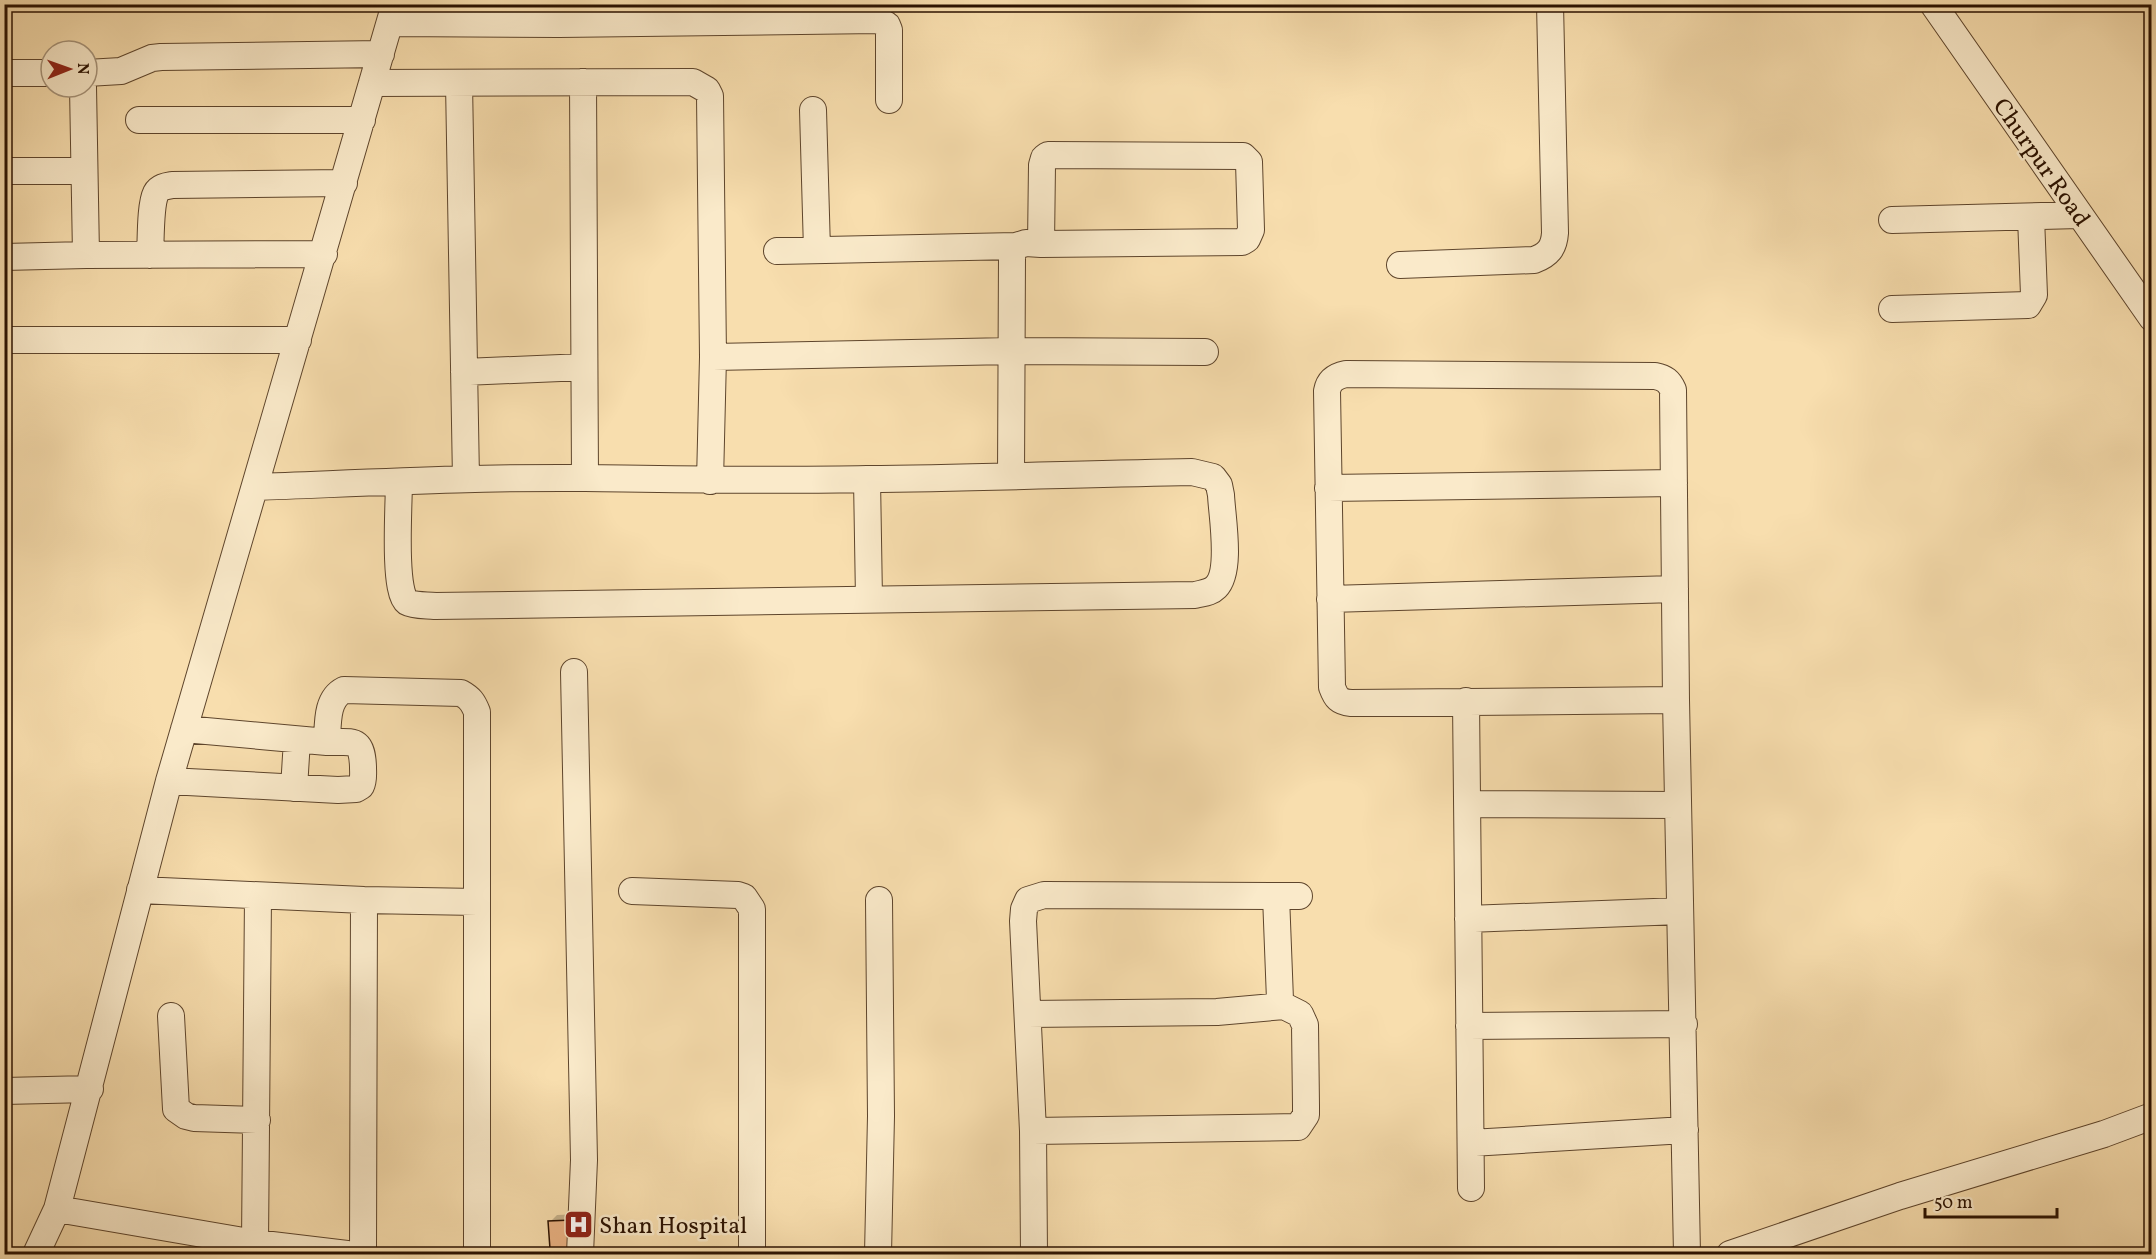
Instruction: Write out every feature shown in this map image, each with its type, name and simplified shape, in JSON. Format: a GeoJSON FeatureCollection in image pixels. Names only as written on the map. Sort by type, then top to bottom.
{"type":"FeatureCollection","features":[{"type":"Feature","properties":{"kind":"street"},"geometry":{"type":"LineString","coordinates":[[1400,265],[1534,260],[1551,249],[1555,233],[1550,4]]}},
{"type":"Feature","properties":{"kind":"street","name":"Churpur Road"},"geometry":{"type":"LineString","coordinates":[[1933,4],[2151,318]]}},
{"type":"Feature","properties":{"kind":"street"},"geometry":{"type":"LineString","coordinates":[[36,1254],[57,1209],[169,782],[393,14],[559,24],[878,20],[887,25],[889,30],[889,100]]}},
{"type":"Feature","properties":{"kind":"street"},"geometry":{"type":"LineString","coordinates":[[99,72],[120,71],[152,58],[161,57],[381,54]]}},
{"type":"Feature","properties":{"kind":"street"},"geometry":{"type":"LineString","coordinates":[[4,73],[39,73]]}},
{"type":"Feature","properties":{"kind":"street"},"geometry":{"type":"LineString","coordinates":[[372,82],[693,82],[700,84],[710,96],[713,357],[710,481]]}},
{"type":"Feature","properties":{"kind":"street"},"geometry":{"type":"LineString","coordinates":[[459,82],[466,479]]}},
{"type":"Feature","properties":{"kind":"street"},"geometry":{"type":"LineString","coordinates":[[583,82],[585,478]]}},
{"type":"Feature","properties":{"kind":"street"},"geometry":{"type":"LineString","coordinates":[[83,99],[86,255]]}},
{"type":"Feature","properties":{"kind":"street"},"geometry":{"type":"LineString","coordinates":[[813,111],[817,250]]}},
{"type":"Feature","properties":{"kind":"street"},"geometry":{"type":"LineString","coordinates":[[140,120],[362,120]]}},
{"type":"Feature","properties":{"kind":"street"},"geometry":{"type":"LineString","coordinates":[[777,251],[1242,242],[1247,239],[1251,230],[1249,162],[1243,156],[1048,155],[1044,158],[1042,165],[1029,245]]}},
{"type":"Feature","properties":{"kind":"street"},"geometry":{"type":"LineString","coordinates":[[4,171],[84,171]]}},
{"type":"Feature","properties":{"kind":"street"},"geometry":{"type":"LineString","coordinates":[[150,255],[153,204],[156,192],[161,187],[344,183]]}},
{"type":"Feature","properties":{"kind":"street"},"geometry":{"type":"LineString","coordinates":[[1892,220],[2079,215]]}},
{"type":"Feature","properties":{"kind":"street"},"geometry":{"type":"LineString","coordinates":[[1892,309],[2028,305],[2034,295],[2031,217]]}},
{"type":"Feature","properties":{"kind":"street"},"geometry":{"type":"LineString","coordinates":[[1011,476],[1012,255],[1029,245]]}},
{"type":"Feature","properties":{"kind":"street"},"geometry":{"type":"LineString","coordinates":[[4,257],[324,254]]}},
{"type":"Feature","properties":{"kind":"street"},"geometry":{"type":"LineString","coordinates":[[4,340],[298,340]]}},
{"type":"Feature","properties":{"kind":"street"},"geometry":{"type":"LineString","coordinates":[[713,357],[1011,351],[1205,352]]}},
{"type":"Feature","properties":{"kind":"street"},"geometry":{"type":"LineString","coordinates":[[464,372],[584,367]]}},
{"type":"Feature","properties":{"kind":"street"},"geometry":{"type":"LineString","coordinates":[[1676,700],[1351,703],[1343,702],[1336,697],[1332,687],[1327,391],[1328,385],[1334,378],[1346,374],[1655,376],[1665,378],[1673,390],[1676,700],[1687,1254]]}},
{"type":"Feature","properties":{"kind":"street"},"geometry":{"type":"LineString","coordinates":[[255,487],[466,479],[867,480],[1192,472],[1213,477],[1219,485],[1224,551],[1222,575],[1217,586],[1208,592],[1194,595],[435,606],[412,604],[402,595],[398,577],[399,482]]}},
{"type":"Feature","properties":{"kind":"street"},"geometry":{"type":"LineString","coordinates":[[867,480],[868,599]]}},
{"type":"Feature","properties":{"kind":"street"},"geometry":{"type":"LineString","coordinates":[[1328,488],[1674,483]]}},
{"type":"Feature","properties":{"kind":"street"},"geometry":{"type":"LineString","coordinates":[[1330,599],[1675,590]]}},
{"type":"Feature","properties":{"kind":"street"},"geometry":{"type":"LineString","coordinates":[[574,672],[584,1160],[580,1254]]}},
{"type":"Feature","properties":{"kind":"street"},"geometry":{"type":"LineString","coordinates":[[327,742],[329,709],[335,696],[344,690],[461,693],[470,698],[477,712],[477,1254]]}},
{"type":"Feature","properties":{"kind":"street"},"geometry":{"type":"LineString","coordinates":[[1466,701],[1472,1188]]}},
{"type":"Feature","properties":{"kind":"street"},"geometry":{"type":"LineString","coordinates":[[169,782],[338,790],[356,789],[363,781],[363,752],[353,743],[184,729]]}},
{"type":"Feature","properties":{"kind":"street"},"geometry":{"type":"LineString","coordinates":[[294,788],[297,740]]}},
{"type":"Feature","properties":{"kind":"street"},"geometry":{"type":"LineString","coordinates":[[1467,804],[1678,805]]}},
{"type":"Feature","properties":{"kind":"street"},"geometry":{"type":"LineString","coordinates":[[140,890],[364,900],[477,902]]}},
{"type":"Feature","properties":{"kind":"street"},"geometry":{"type":"LineString","coordinates":[[632,891],[738,895],[744,897],[752,909],[752,1254]]}},
{"type":"Feature","properties":{"kind":"street"},"geometry":{"type":"LineString","coordinates":[[1034,1254],[1033,1131],[1023,921],[1024,909],[1028,900],[1044,895],[1287,896],[1280,996],[1284,1006]]}},
{"type":"Feature","properties":{"kind":"street"},"geometry":{"type":"LineString","coordinates":[[255,1243],[258,896]]}},
{"type":"Feature","properties":{"kind":"street"},"geometry":{"type":"LineString","coordinates":[[363,1254],[364,900]]}},
{"type":"Feature","properties":{"kind":"street"},"geometry":{"type":"LineString","coordinates":[[878,1254],[881,1116],[879,900]]}},
{"type":"Feature","properties":{"kind":"street"},"geometry":{"type":"LineString","coordinates":[[1468,919],[1680,911]]}},
{"type":"Feature","properties":{"kind":"street"},"geometry":{"type":"LineString","coordinates":[[1028,1014],[1217,1012],[1284,1006],[1300,1014],[1305,1025],[1306,1115],[1298,1127],[1033,1131]]}},
{"type":"Feature","properties":{"kind":"street"},"geometry":{"type":"LineString","coordinates":[[171,1016],[176,1109],[194,1118],[256,1120]]}},
{"type":"Feature","properties":{"kind":"street"},"geometry":{"type":"LineString","coordinates":[[1470,1026],[1684,1023]]}},
{"type":"Feature","properties":{"kind":"street"},"geometry":{"type":"LineString","coordinates":[[4,1090],[90,1089]]}},
{"type":"Feature","properties":{"kind":"street"},"geometry":{"type":"LineString","coordinates":[[1730,1254],[1900,1196],[2104,1134],[2151,1116]]}},
{"type":"Feature","properties":{"kind":"street"},"geometry":{"type":"LineString","coordinates":[[1471,1143],[1685,1130]]}},
{"type":"Feature","properties":{"kind":"street"},"geometry":{"type":"LineString","coordinates":[[57,1209],[255,1243],[347,1254]]}},
{"type":"Feature","properties":{"kind":"building"},"geometry":{"type":"Polygon","coordinates":[[[572,1220],[574,1248],[550,1249],[548,1221],[572,1220]]]}},
{"type":"Feature","properties":{"kind":"place","name":"Shan Hospital"},"geometry":{"type":"Point","coordinates":[578,1225]}}]}
